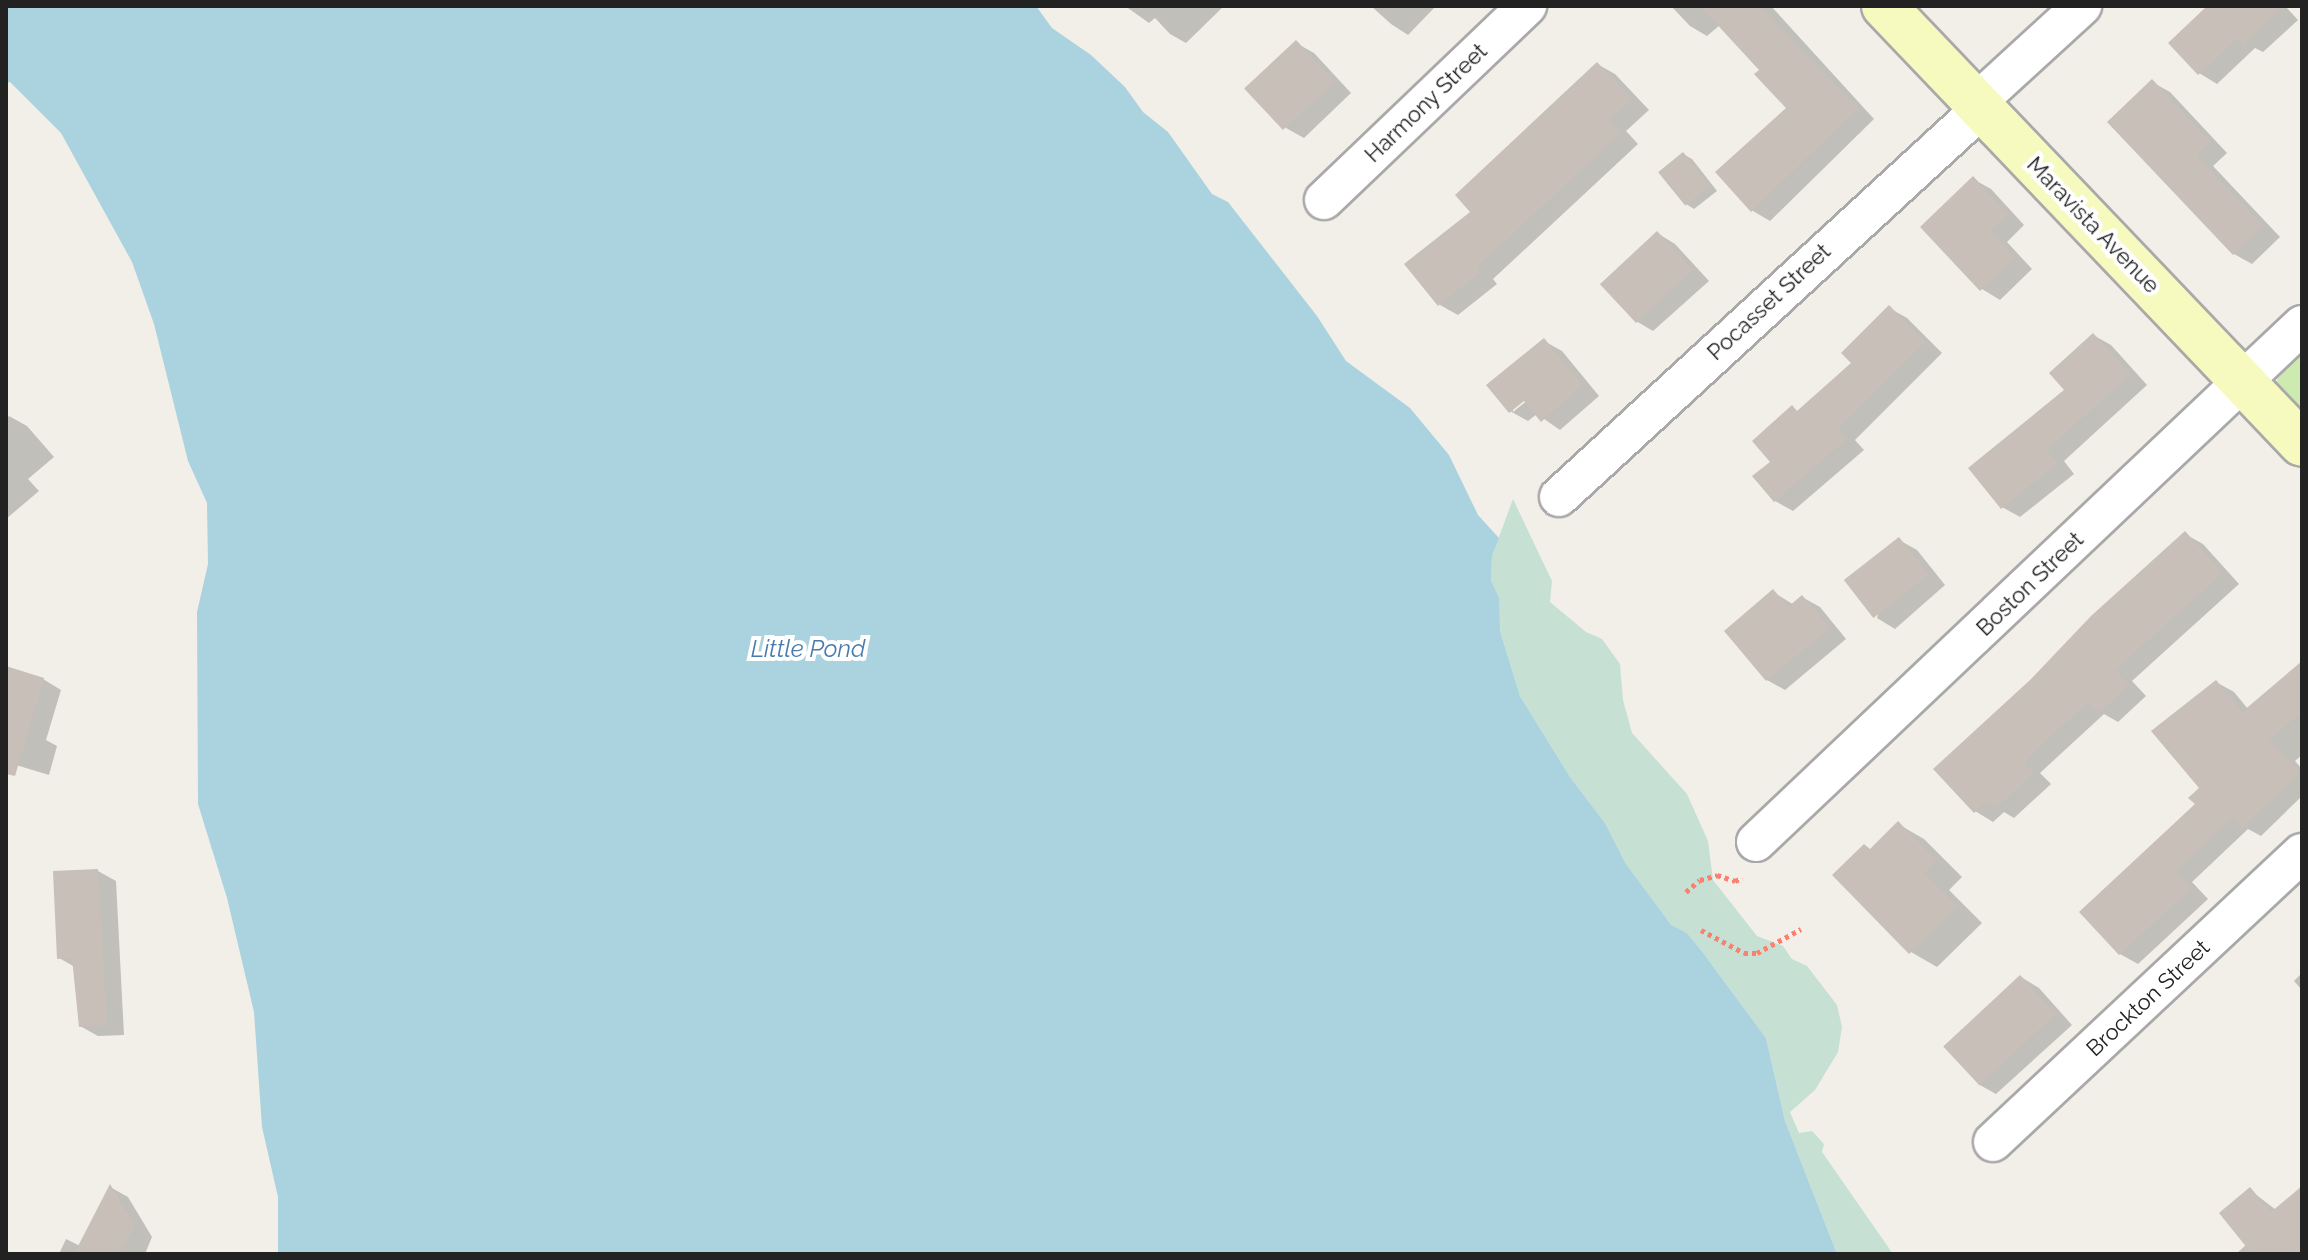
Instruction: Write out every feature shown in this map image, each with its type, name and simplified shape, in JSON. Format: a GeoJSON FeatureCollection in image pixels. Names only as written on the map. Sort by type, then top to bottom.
{"type":"FeatureCollection","features":[{"type":"Feature","properties":{"kind":"main road","name":"Maravista Avenue"},"geometry":{"type":"LineString","coordinates":[[1884,6],[2302,444]]}},
{"type":"Feature","properties":{"kind":"street","name":"Harmony Street"},"geometry":{"type":"LineString","coordinates":[[1324,200],[1527,6]]}},
{"type":"Feature","properties":{"kind":"street","name":"Pocasset Street"},"geometry":{"type":"LineString","coordinates":[[1559,497],[1979,106],[2082,6]]}},
{"type":"Feature","properties":{"kind":"street","name":"Boston Street"},"geometry":{"type":"LineString","coordinates":[[1756,842],[2302,325]]}},
{"type":"Feature","properties":{"kind":"street","name":"Brockton Street"},"geometry":{"type":"LineString","coordinates":[[1993,1142],[2302,853]]}},
{"type":"Feature","properties":{"kind":"path"},"geometry":{"type":"LineString","coordinates":[[1701,930],[1744,953],[1757,953],[1801,929]]}},
{"type":"Feature","properties":{"kind":"green space"},"geometry":{"type":"Polygon","coordinates":[[[2302,347],[2302,413],[2279,389],[2277,381],[2281,369],[2302,347]]]}},
{"type":"Feature","properties":{"kind":"green space"},"geometry":{"type":"Polygon","coordinates":[[[1513,499],[1552,581],[1550,602],[1586,632],[1602,639],[1620,664],[1623,700],[1632,733],[1687,794],[1708,841],[1713,880],[1757,936],[1783,946],[1792,959],[1807,966],[1837,1005],[1842,1027],[1838,1052],[1815,1090],[1790,1112],[1799,1133],[1812,1131],[1824,1144],[1822,1152],[1893,1254],[1837,1254],[1785,1121],[1766,1038],[1701,950],[1687,933],[1671,926],[1626,864],[1605,823],[1570,777],[1520,696],[1500,631],[1491,581],[1492,556],[1513,499]]]}},
{"type":"Feature","properties":{"kind":"water","name":"Little Pond"},"geometry":{"type":"Polygon","coordinates":[[[6,6],[1036,6],[1052,28],[1091,55],[1125,87],[1143,112],[1168,132],[1212,194],[1228,202],[1317,316],[1346,361],[1410,408],[1449,455],[1478,515],[1499,538],[1492,556],[1491,581],[1499,598],[1500,631],[1520,696],[1570,777],[1605,823],[1626,864],[1671,925],[1687,933],[1701,950],[1766,1038],[1785,1121],[1837,1254],[278,1254],[278,1197],[262,1127],[254,1012],[227,898],[198,804],[197,612],[208,564],[207,503],[188,461],[154,324],[132,262],[61,133],[10,82],[6,83],[6,6]]]}},
{"type":"Feature","properties":{"kind":"building"},"geometry":{"type":"Polygon","coordinates":[[[1700,6],[1760,6],[1858,108],[1751,212],[1715,172],[1786,108],[1754,74],[1759,70],[1700,6]]]}},
{"type":"Feature","properties":{"kind":"building"},"geometry":{"type":"Polygon","coordinates":[[[2207,6],[2284,6],[2244,44],[2238,38],[2198,75],[2168,43],[2207,6]]]}},
{"type":"Feature","properties":{"kind":"building"},"geometry":{"type":"Polygon","coordinates":[[[1296,40],[1335,82],[1283,130],[1244,88],[1296,40]]]}},
{"type":"Feature","properties":{"kind":"building"},"geometry":{"type":"Polygon","coordinates":[[[1597,62],[1632,99],[1609,120],[1621,133],[1476,268],[1480,273],[1438,306],[1404,264],[1470,212],[1455,195],[1597,62]]]}},
{"type":"Feature","properties":{"kind":"building"},"geometry":{"type":"Polygon","coordinates":[[[2152,79],[2211,142],[2196,155],[2264,226],[2233,255],[2107,122],[2152,79]]]}},
{"type":"Feature","properties":{"kind":"building"},"geometry":{"type":"Polygon","coordinates":[[[1683,152],[1710,185],[1685,206],[1658,172],[1683,152]]]}},
{"type":"Feature","properties":{"kind":"building"},"geometry":{"type":"Polygon","coordinates":[[[1973,176],[2008,214],[1990,231],[2016,258],[1980,291],[1920,227],[1973,176]]]}},
{"type":"Feature","properties":{"kind":"building"},"geometry":{"type":"Polygon","coordinates":[[[1657,231],[1693,270],[1636,323],[1600,284],[1657,231]]]}},
{"type":"Feature","properties":{"kind":"building"},"geometry":{"type":"Polygon","coordinates":[[[1889,305],[1925,342],[1838,428],[1847,439],[1774,502],[1752,476],[1770,462],[1752,441],[1792,405],[1797,411],[1851,363],[1841,353],[1889,305]]]}},
{"type":"Feature","properties":{"kind":"building"},"geometry":{"type":"Polygon","coordinates":[[[2093,333],[2131,374],[2047,450],[2058,463],[2001,509],[1968,468],[2064,390],[2049,373],[2093,333]]]}},
{"type":"Feature","properties":{"kind":"building"},"geometry":{"type":"Polygon","coordinates":[[[1544,338],[1582,385],[1541,422],[1524,401],[1509,413],[1486,385],[1544,338]]]}},
{"type":"Feature","properties":{"kind":"building"},"geometry":{"type":"Polygon","coordinates":[[[2185,531],[2223,573],[2115,670],[2129,685],[2099,713],[2088,702],[2024,762],[2034,773],[1995,809],[1987,801],[1974,813],[1933,769],[2030,680],[2091,616],[2185,531]]]}},
{"type":"Feature","properties":{"kind":"building"},"geometry":{"type":"Polygon","coordinates":[[[1899,537],[1929,575],[1873,618],[1844,580],[1899,537]]]}},
{"type":"Feature","properties":{"kind":"building"},"geometry":{"type":"Polygon","coordinates":[[[1773,589],[1788,607],[1802,595],[1830,628],[1766,681],[1724,631],[1773,589]]]}},
{"type":"Feature","properties":{"kind":"building"},"geometry":{"type":"Polygon","coordinates":[[[2302,661],[2302,712],[2269,740],[2300,772],[2242,828],[2233,817],[2176,871],[2192,888],[2119,955],[2079,912],[2195,804],[2188,798],[2199,788],[2151,731],[2216,680],[2242,712],[2302,661]]]}},
{"type":"Feature","properties":{"kind":"building"},"geometry":{"type":"Polygon","coordinates":[[[6,666],[44,678],[15,776],[6,774],[6,666]]]}},
{"type":"Feature","properties":{"kind":"building"},"geometry":{"type":"Polygon","coordinates":[[[1898,821],[1937,861],[1924,873],[1957,906],[1909,954],[1832,875],[1864,844],[1870,849],[1898,821]]]}},
{"type":"Feature","properties":{"kind":"building"},"geometry":{"type":"Polygon","coordinates":[[[98,869],[107,1025],[79,1027],[72,958],[57,959],[53,871],[98,869]]]}},
{"type":"Feature","properties":{"kind":"building"},"geometry":{"type":"Polygon","coordinates":[[[2020,975],[2056,1014],[1979,1085],[1943,1047],[2020,975]]]}},
{"type":"Feature","properties":{"kind":"building"},"geometry":{"type":"Polygon","coordinates":[[[110,1184],[135,1226],[119,1254],[74,1254],[110,1184]]]}},
{"type":"Feature","properties":{"kind":"building"},"geometry":{"type":"Polygon","coordinates":[[[2302,1186],[2302,1254],[2252,1254],[2219,1213],[2250,1187],[2271,1212],[2302,1186]]]}}]}
